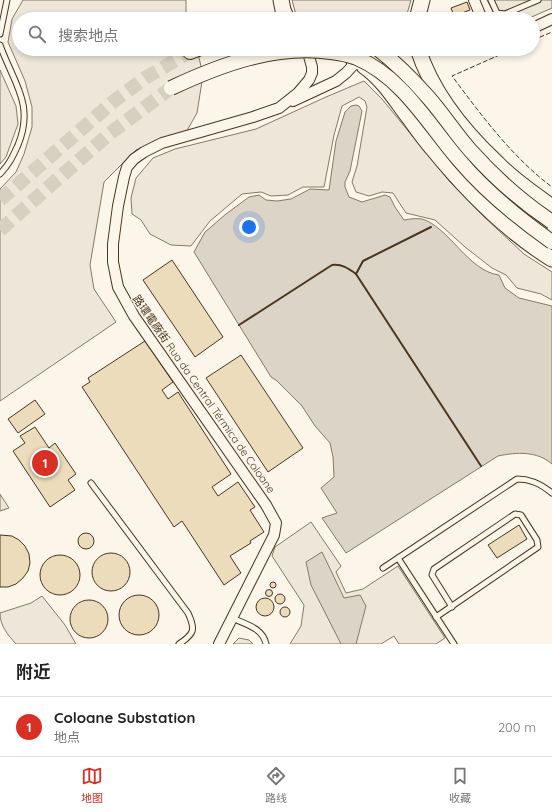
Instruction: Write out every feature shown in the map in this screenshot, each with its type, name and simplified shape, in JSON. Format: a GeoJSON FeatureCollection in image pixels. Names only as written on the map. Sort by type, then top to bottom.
{"type":"FeatureCollection","features":[{"type":"Feature","properties":{"kind":"main road"},"geometry":{"type":"LineString","coordinates":[[281,0],[284,12]]}},
{"type":"Feature","properties":{"kind":"main road"},"geometry":{"type":"LineString","coordinates":[[419,12],[422,0]]}},
{"type":"Feature","properties":{"kind":"main road"},"geometry":{"type":"LineString","coordinates":[[171,88],[236,62],[264,56]]}},
{"type":"Feature","properties":{"kind":"main road"},"geometry":{"type":"LineString","coordinates":[[325,56],[357,62],[372,59],[378,56]]}},
{"type":"Feature","properties":{"kind":"main road"},"geometry":{"type":"LineString","coordinates":[[352,56],[358,58],[377,70],[398,86],[482,186],[533,229],[552,242]]}},
{"type":"Feature","properties":{"kind":"main road"},"geometry":{"type":"LineString","coordinates":[[386,56],[419,87],[469,150],[522,201],[552,222]]}},
{"type":"Feature","properties":{"kind":"main road"},"geometry":{"type":"LineString","coordinates":[[420,56],[434,85],[448,107],[472,137],[497,164],[552,207]]}},
{"type":"Feature","properties":{"kind":"main road"},"geometry":{"type":"LineString","coordinates":[[357,62],[370,70],[384,84],[432,148],[464,186],[498,219],[536,249],[552,259]]}},
{"type":"Feature","properties":{"kind":"street"},"geometry":{"type":"LineString","coordinates":[[474,0],[479,12]]}},
{"type":"Feature","properties":{"kind":"street"},"geometry":{"type":"LineString","coordinates":[[540,25],[552,19]]}},
{"type":"Feature","properties":{"kind":"street","name":"路環電廠街 Rua da Central Térmica de Coloane"},"geometry":{"type":"LineString","coordinates":[[219,644],[274,535],[276,523],[266,505],[126,303],[115,277],[113,244],[124,177],[127,167],[134,159],[162,143],[279,108],[298,93],[309,80],[312,73],[312,67],[309,56]]}},
{"type":"Feature","properties":{"kind":"street"},"geometry":{"type":"LineString","coordinates":[[279,108],[336,80],[357,62]]}},
{"type":"Feature","properties":{"kind":"lane"},"geometry":{"type":"LineString","coordinates":[[0,34],[7,0]]}},
{"type":"Feature","properties":{"kind":"lane"},"geometry":{"type":"LineString","coordinates":[[491,0],[497,12]]}},
{"type":"Feature","properties":{"kind":"lane"},"geometry":{"type":"LineString","coordinates":[[510,12],[538,0]]}},
{"type":"Feature","properties":{"kind":"lane"},"geometry":{"type":"LineString","coordinates":[[0,44],[23,101],[25,121],[23,132],[10,162],[0,174]]}},
{"type":"Feature","properties":{"kind":"lane"},"geometry":{"type":"LineString","coordinates":[[383,568],[516,479],[528,479],[544,486],[552,494]]}},
{"type":"Feature","properties":{"kind":"lane"},"geometry":{"type":"LineString","coordinates":[[91,483],[188,613],[193,623],[193,631],[188,638],[178,644]]}},
{"type":"Feature","properties":{"kind":"lane"},"geometry":{"type":"LineString","coordinates":[[436,618],[452,607],[538,547],[537,540],[521,515],[515,514],[434,569],[432,575],[452,607]]}},
{"type":"Feature","properties":{"kind":"lane"},"geometry":{"type":"LineString","coordinates":[[398,558],[454,644]]}},
{"type":"Feature","properties":{"kind":"lane"},"geometry":{"type":"LineString","coordinates":[[232,618],[258,630],[263,636],[266,644]]}},
{"type":"Feature","properties":{"kind":"shaded area"},"geometry":{"type":"Polygon","coordinates":[[[23,0],[186,0],[186,12],[16,12],[23,0]]]}},
{"type":"Feature","properties":{"kind":"shaded area"},"geometry":{"type":"Polygon","coordinates":[[[292,0],[411,0],[408,12],[295,12],[292,0]]]}},
{"type":"Feature","properties":{"kind":"shaded area"},"geometry":{"type":"Polygon","coordinates":[[[487,0],[552,0],[552,8],[540,13],[540,12],[493,12],[487,0]]]}},
{"type":"Feature","properties":{"kind":"shaded area"},"geometry":{"type":"Polygon","coordinates":[[[12,19],[12,51],[8,42],[12,19]]]}},
{"type":"Feature","properties":{"kind":"shaded area"},"geometry":{"type":"Polygon","coordinates":[[[14,56],[199,56],[203,75],[197,113],[185,134],[168,138],[136,150],[104,182],[90,265],[94,289],[116,322],[0,401],[0,189],[16,172],[24,154],[32,127],[32,107],[25,81],[14,56]]]}},
{"type":"Feature","properties":{"kind":"shaded area"},"geometry":{"type":"Polygon","coordinates":[[[0,70],[16,106],[18,124],[6,157],[0,164],[0,70]]]}},
{"type":"Feature","properties":{"kind":"shaded area"},"geometry":{"type":"Polygon","coordinates":[[[364,81],[382,99],[450,182],[483,216],[524,254],[552,272],[552,300],[541,294],[517,288],[506,275],[492,268],[465,247],[435,220],[406,213],[393,193],[382,192],[369,196],[356,192],[352,182],[357,166],[367,107],[365,101],[359,97],[342,106],[334,135],[324,187],[303,187],[288,195],[271,196],[261,192],[242,194],[210,221],[191,246],[171,245],[150,234],[141,220],[132,214],[131,198],[136,178],[153,158],[175,149],[256,129],[364,81]]]}},
{"type":"Feature","properties":{"kind":"shaded area"},"geometry":{"type":"Polygon","coordinates":[[[351,106],[359,106],[362,111],[350,171],[345,182],[345,187],[349,197],[362,202],[385,195],[390,197],[404,220],[422,219],[432,224],[478,266],[488,272],[499,275],[505,288],[519,298],[552,306],[552,464],[533,455],[519,453],[498,456],[346,553],[322,518],[337,513],[321,488],[334,477],[333,457],[330,443],[315,426],[302,406],[271,377],[194,252],[205,232],[249,197],[259,195],[266,200],[277,201],[291,199],[310,189],[329,190],[336,141],[345,112],[351,106]]]}},
{"type":"Feature","properties":{"kind":"shaded area"},"geometry":{"type":"Polygon","coordinates":[[[0,494],[9,508],[0,511],[0,494]]]}},
{"type":"Feature","properties":{"kind":"shaded area"},"geometry":{"type":"Polygon","coordinates":[[[311,522],[341,566],[336,572],[346,593],[363,589],[398,566],[445,638],[436,644],[399,644],[394,636],[381,644],[290,644],[301,626],[304,605],[272,556],[275,547],[311,522]]]}},
{"type":"Feature","properties":{"kind":"shaded area"},"geometry":{"type":"Polygon","coordinates":[[[322,552],[344,598],[360,595],[366,606],[356,644],[341,644],[311,585],[306,562],[322,552]]]}},
{"type":"Feature","properties":{"kind":"shaded area"},"geometry":{"type":"Polygon","coordinates":[[[42,596],[65,625],[76,644],[16,644],[7,634],[1,622],[0,613],[31,603],[42,596]]]}},
{"type":"Feature","properties":{"kind":"shaded area"},"geometry":{"type":"Polygon","coordinates":[[[239,638],[249,640],[253,644],[233,644],[239,638]]]}},
{"type":"Feature","properties":{"kind":"building"},"geometry":{"type":"Polygon","coordinates":[[[467,2],[470,10],[465,12],[452,12],[451,8],[467,2]]]}},
{"type":"Feature","properties":{"kind":"building"},"geometry":{"type":"Polygon","coordinates":[[[172,260],[223,337],[195,357],[143,280],[172,260]]]}},
{"type":"Feature","properties":{"kind":"building"},"geometry":{"type":"Polygon","coordinates":[[[145,341],[173,382],[162,390],[168,399],[178,392],[231,474],[212,487],[218,496],[238,482],[255,507],[250,510],[264,532],[250,541],[251,543],[230,556],[241,573],[224,585],[182,521],[174,527],[82,387],[90,382],[88,378],[145,341]]]}},
{"type":"Feature","properties":{"kind":"building"},"geometry":{"type":"Polygon","coordinates":[[[241,355],[303,448],[268,472],[206,378],[241,355]]]}},
{"type":"Feature","properties":{"kind":"building"},"geometry":{"type":"Polygon","coordinates":[[[35,400],[45,414],[18,433],[8,419],[35,400]]]}},
{"type":"Feature","properties":{"kind":"building"},"geometry":{"type":"Polygon","coordinates":[[[35,427],[49,448],[55,443],[76,474],[68,480],[75,490],[50,507],[13,451],[25,443],[20,436],[35,427]]]}},
{"type":"Feature","properties":{"kind":"building"},"geometry":{"type":"Polygon","coordinates":[[[519,525],[527,539],[497,558],[488,545],[519,525]]]}},
{"type":"Feature","properties":{"kind":"building"},"geometry":{"type":"Polygon","coordinates":[[[86,533],[93,538],[94,541],[89,548],[86,549],[79,544],[78,541],[83,534],[86,533]]]}},
{"type":"Feature","properties":{"kind":"building"},"geometry":{"type":"Polygon","coordinates":[[[0,535],[12,536],[19,540],[25,546],[29,554],[30,563],[28,571],[16,584],[8,587],[0,587],[0,535]]]}},
{"type":"Feature","properties":{"kind":"building"},"geometry":{"type":"Polygon","coordinates":[[[107,553],[115,553],[125,558],[129,565],[129,579],[125,586],[115,591],[107,591],[97,586],[95,583],[92,576],[92,568],[97,558],[100,556],[107,553]]]}},
{"type":"Feature","properties":{"kind":"building"},"geometry":{"type":"Polygon","coordinates":[[[60,555],[68,557],[74,561],[78,567],[80,575],[78,583],[74,589],[68,593],[60,595],[52,593],[46,589],[42,583],[40,575],[42,567],[46,561],[52,557],[60,555]]]}},
{"type":"Feature","properties":{"kind":"building"},"geometry":{"type":"Polygon","coordinates":[[[273,582],[276,585],[273,588],[270,585],[273,582]]]}},
{"type":"Feature","properties":{"kind":"building"},"geometry":{"type":"Polygon","coordinates":[[[269,590],[272,593],[269,596],[266,593],[269,590]]]}},
{"type":"Feature","properties":{"kind":"building"},"geometry":{"type":"Polygon","coordinates":[[[280,594],[285,599],[280,604],[275,599],[280,594]]]}},
{"type":"Feature","properties":{"kind":"building"},"geometry":{"type":"Polygon","coordinates":[[[135,595],[143,595],[150,598],[156,604],[159,615],[156,626],[150,632],[143,635],[135,635],[128,632],[122,626],[119,619],[119,611],[122,604],[128,598],[135,595]]]}},
{"type":"Feature","properties":{"kind":"building"},"geometry":{"type":"Polygon","coordinates":[[[265,598],[271,601],[274,607],[271,613],[265,616],[259,613],[256,607],[259,601],[265,598]]]}},
{"type":"Feature","properties":{"kind":"building"},"geometry":{"type":"Polygon","coordinates":[[[85,600],[93,600],[103,605],[107,612],[107,626],[103,633],[93,638],[85,638],[75,633],[73,630],[70,623],[70,615],[75,605],[78,603],[85,600]]]}},
{"type":"Feature","properties":{"kind":"building"},"geometry":{"type":"Polygon","coordinates":[[[285,607],[290,612],[285,617],[280,612],[285,607]]]}},
{"type":"Feature","properties":{"kind":"tunnel"},"geometry":{"type":"LineString","coordinates":[[0,200],[114,101],[145,78],[183,56]]}},
{"type":"Feature","properties":{"kind":"tunnel"},"geometry":{"type":"LineString","coordinates":[[0,230],[109,134],[171,88]]}},
{"type":"Feature","properties":{"kind":"fence"},"geometry":{"type":"LineString","coordinates":[[540,37],[552,32]]}},
{"type":"Feature","properties":{"kind":"fence"},"geometry":{"type":"LineString","coordinates":[[497,56],[452,76],[498,135],[524,163],[552,187]]}},
{"type":"Feature","properties":{"kind":"wall"},"geometry":{"type":"LineString","coordinates":[[356,274],[363,261],[431,227]]}},
{"type":"Feature","properties":{"kind":"wall"},"geometry":{"type":"LineString","coordinates":[[239,325],[332,265],[339,265],[348,268],[356,274],[481,466]]}},
{"type":"Feature","properties":{"kind":"place","name":"Coloane Substation"},"geometry":{"type":"Point","coordinates":[45,463]}}]}
